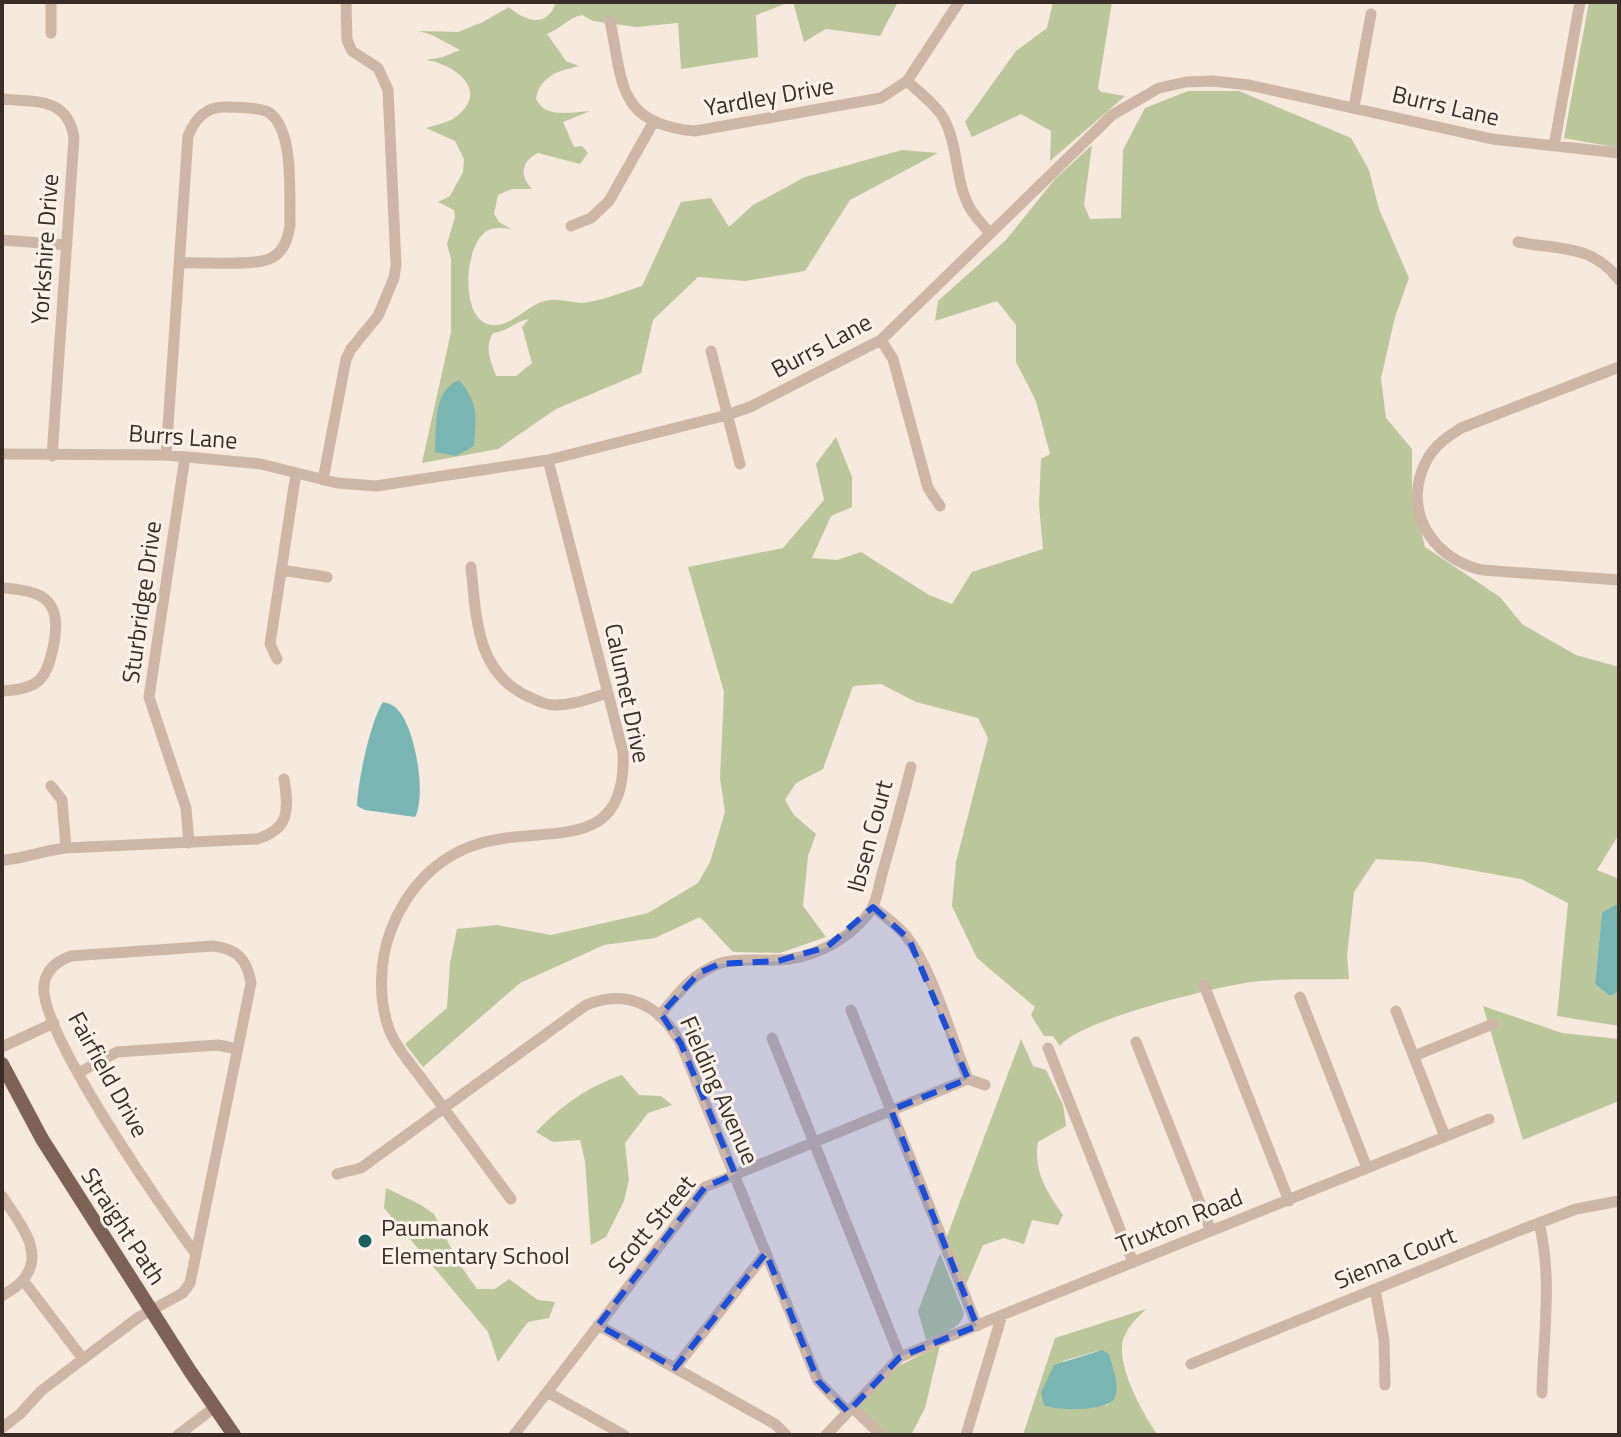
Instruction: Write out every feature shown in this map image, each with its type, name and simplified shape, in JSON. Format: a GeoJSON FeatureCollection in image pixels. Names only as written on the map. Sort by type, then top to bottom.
{"type":"FeatureCollection","features":[{"type":"Feature","properties":{"kind":"main road","name":"Straight Path"},"geometry":{"type":"LineString","coordinates":[[3,1069],[42,1139],[234,1435]]}},
{"type":"Feature","properties":{"kind":"street"},"geometry":{"type":"LineString","coordinates":[[51,2],[51,33]]}},
{"type":"Feature","properties":{"kind":"street"},"geometry":{"type":"LineString","coordinates":[[323,480],[346,359],[384,304],[396,265],[388,90],[378,68],[352,51],[347,40],[346,2]]}},
{"type":"Feature","properties":{"kind":"street","name":"Yardley Drive"},"geometry":{"type":"LineString","coordinates":[[653,123],[695,131],[881,98],[907,81],[959,2]]}},
{"type":"Feature","properties":{"kind":"street"},"geometry":{"type":"LineString","coordinates":[[1554,146],[1580,2]]}},
{"type":"Feature","properties":{"kind":"street"},"geometry":{"type":"LineString","coordinates":[[1354,107],[1371,14]]}},
{"type":"Feature","properties":{"kind":"street"},"geometry":{"type":"LineString","coordinates":[[571,226],[591,218],[609,201],[653,123],[634,106],[625,90],[610,21]]}},
{"type":"Feature","properties":{"kind":"street"},"geometry":{"type":"LineString","coordinates":[[907,81],[945,120],[953,140],[963,193],[970,209],[990,233]]}},
{"type":"Feature","properties":{"kind":"street","name":"Burrs Lane"},"geometry":{"type":"LineString","coordinates":[[2,454],[166,455],[261,464],[337,483],[376,486],[548,460],[727,415],[750,407],[881,340],[1112,115],[1159,88],[1186,82],[1239,84],[1492,139],[1619,153]]}},
{"type":"Feature","properties":{"kind":"street","name":"Yorkshire Drive"},"geometry":{"type":"LineString","coordinates":[[2,99],[57,107],[67,116],[74,138],[52,456]]}},
{"type":"Feature","properties":{"kind":"street"},"geometry":{"type":"LineString","coordinates":[[166,455],[188,136],[201,114],[222,107],[267,112],[279,122],[286,136],[290,225],[283,248],[265,261],[180,263]]}},
{"type":"Feature","properties":{"kind":"street"},"geometry":{"type":"LineString","coordinates":[[2,240],[67,245]]}},
{"type":"Feature","properties":{"kind":"street"},"geometry":{"type":"LineString","coordinates":[[1518,242],[1582,251],[1600,260],[1619,280]]}},
{"type":"Feature","properties":{"kind":"street"},"geometry":{"type":"LineString","coordinates":[[881,340],[893,359],[928,488],[940,506]]}},
{"type":"Feature","properties":{"kind":"street"},"geometry":{"type":"LineString","coordinates":[[711,351],[740,464]]}},
{"type":"Feature","properties":{"kind":"street"},"geometry":{"type":"LineString","coordinates":[[1619,367],[1461,428],[1443,440],[1428,458],[1418,503],[1432,542],[1464,566],[1619,580]]}},
{"type":"Feature","properties":{"kind":"street","name":"Sturbridge Drive"},"geometry":{"type":"LineString","coordinates":[[185,457],[149,697],[186,808],[189,843]]}},
{"type":"Feature","properties":{"kind":"street","name":"Calumet Drive"},"geometry":{"type":"LineString","coordinates":[[511,1199],[406,1059],[390,1031],[382,970],[387,940],[398,912],[419,882],[436,865],[462,850],[500,839],[581,831],[600,819],[621,791],[623,752],[548,460]]}},
{"type":"Feature","properties":{"kind":"street"},"geometry":{"type":"LineString","coordinates":[[277,659],[270,644],[296,473]]}},
{"type":"Feature","properties":{"kind":"street"},"geometry":{"type":"LineString","coordinates":[[471,567],[477,629],[490,664],[509,686],[550,705],[577,702],[608,693]]}},
{"type":"Feature","properties":{"kind":"street"},"geometry":{"type":"LineString","coordinates":[[281,570],[327,577]]}},
{"type":"Feature","properties":{"kind":"street"},"geometry":{"type":"LineString","coordinates":[[2,588],[25,589],[50,602],[57,625],[49,669],[41,680],[30,688],[2,691]]}},
{"type":"Feature","properties":{"kind":"street","name":"Ibsen Court"},"geometry":{"type":"LineString","coordinates":[[661,1014],[682,987],[699,973],[741,959],[778,961],[827,947],[856,926],[873,907],[911,767]]}},
{"type":"Feature","properties":{"kind":"street"},"geometry":{"type":"LineString","coordinates":[[2,860],[22,859],[66,848],[268,836],[280,828],[286,815],[284,779]]}},
{"type":"Feature","properties":{"kind":"street"},"geometry":{"type":"LineString","coordinates":[[51,786],[62,800],[66,848]]}},
{"type":"Feature","properties":{"kind":"street"},"geometry":{"type":"LineString","coordinates":[[873,907],[909,939],[925,970],[968,1079],[985,1085]]}},
{"type":"Feature","properties":{"kind":"street","name":"Fairfield Drive"},"geometry":{"type":"LineString","coordinates":[[2,1428],[41,1391],[152,1311],[183,1293],[190,1283],[196,1254],[237,1049],[251,983],[249,970],[240,957],[228,948],[213,946],[71,956],[58,961],[48,971],[44,984],[44,997],[54,1023],[78,1073],[159,1202],[196,1254]]}},
{"type":"Feature","properties":{"kind":"street"},"geometry":{"type":"LineString","coordinates":[[1204,985],[1289,1201]]}},
{"type":"Feature","properties":{"kind":"street"},"geometry":{"type":"LineString","coordinates":[[1300,997],[1367,1168]]}},
{"type":"Feature","properties":{"kind":"street","name":"Fielding Avenue"},"geometry":{"type":"LineString","coordinates":[[337,1174],[361,1168],[586,1005],[600,1000],[629,1000],[661,1014],[681,1044],[818,1381],[881,1435]]}},
{"type":"Feature","properties":{"kind":"street"},"geometry":{"type":"LineString","coordinates":[[851,1010],[977,1326]]}},
{"type":"Feature","properties":{"kind":"street"},"geometry":{"type":"LineString","coordinates":[[1396,1011],[1445,1137]]}},
{"type":"Feature","properties":{"kind":"street"},"geometry":{"type":"LineString","coordinates":[[2,1047],[54,1023]]}},
{"type":"Feature","properties":{"kind":"street"},"geometry":{"type":"LineString","coordinates":[[1414,1056],[1493,1024]]}},
{"type":"Feature","properties":{"kind":"street"},"geometry":{"type":"LineString","coordinates":[[772,1038],[900,1357],[826,1435]]}},
{"type":"Feature","properties":{"kind":"street"},"geometry":{"type":"LineString","coordinates":[[1136,1042],[1211,1231]]}},
{"type":"Feature","properties":{"kind":"street"},"geometry":{"type":"LineString","coordinates":[[78,1073],[117,1052],[218,1045],[237,1049]]}},
{"type":"Feature","properties":{"kind":"street"},"geometry":{"type":"LineString","coordinates":[[1048,1048],[1133,1262]]}},
{"type":"Feature","properties":{"kind":"street","name":"Scott Street"},"geometry":{"type":"LineString","coordinates":[[514,1435],[705,1187],[968,1079]]}},
{"type":"Feature","properties":{"kind":"street","name":"Truxton Road"},"geometry":{"type":"LineString","coordinates":[[900,1357],[1489,1119]]}},
{"type":"Feature","properties":{"kind":"street"},"geometry":{"type":"LineString","coordinates":[[2,1196],[33,1250],[31,1265],[23,1280],[2,1296]]}},
{"type":"Feature","properties":{"kind":"street","name":"Sienna Court"},"geometry":{"type":"LineString","coordinates":[[1191,1364],[1539,1223],[1576,1209],[1619,1201]]}},
{"type":"Feature","properties":{"kind":"street"},"geometry":{"type":"LineString","coordinates":[[1539,1223],[1545,1247],[1548,1288],[1542,1393]]}},
{"type":"Feature","properties":{"kind":"street"},"geometry":{"type":"LineString","coordinates":[[675,1368],[766,1253]]}},
{"type":"Feature","properties":{"kind":"street"},"geometry":{"type":"LineString","coordinates":[[23,1280],[83,1359]]}},
{"type":"Feature","properties":{"kind":"street"},"geometry":{"type":"LineString","coordinates":[[1375,1289],[1384,1340],[1385,1385]]}},
{"type":"Feature","properties":{"kind":"street"},"geometry":{"type":"LineString","coordinates":[[966,1435],[1002,1315]]}},
{"type":"Feature","properties":{"kind":"street"},"geometry":{"type":"LineString","coordinates":[[598,1325],[775,1424],[786,1435]]}},
{"type":"Feature","properties":{"kind":"street"},"geometry":{"type":"LineString","coordinates":[[547,1392],[624,1435]]}},
{"type":"Feature","properties":{"kind":"street"},"geometry":{"type":"LineString","coordinates":[[178,1435],[215,1407]]}},
{"type":"Feature","properties":{"kind":"highlighted area"},"geometry":{"type":"Polygon","coordinates":[[[873,907],[909,939],[968,1079],[891,1110],[977,1326],[900,1357],[848,1412],[818,1381],[766,1253],[675,1368],[598,1325],[705,1187],[735,1174],[681,1044],[661,1014],[699,973],[719,964],[778,961],[827,947],[873,907]]]}},
{"type":"Feature","properties":{"kind":"green space"},"geometry":{"type":"Polygon","coordinates":[[[556,2],[790,2],[756,15],[758,57],[681,69],[678,23],[636,27],[593,21],[582,15],[547,34],[566,61],[579,66],[546,80],[536,99],[552,112],[590,111],[563,122],[574,147],[582,146],[588,153],[580,164],[538,153],[528,161],[524,170],[525,179],[532,189],[512,189],[498,195],[494,214],[499,222],[511,229],[493,229],[480,238],[474,249],[468,276],[471,304],[476,315],[491,325],[507,322],[545,301],[589,302],[642,286],[681,202],[711,198],[729,227],[753,205],[805,177],[902,150],[938,153],[850,200],[805,271],[745,281],[698,277],[653,320],[641,373],[556,409],[498,449],[422,463],[451,332],[451,259],[447,244],[455,217],[454,210],[438,202],[450,196],[463,172],[464,159],[455,141],[426,128],[457,116],[470,97],[469,88],[457,73],[437,62],[426,60],[460,50],[419,31],[458,32],[509,7],[522,16],[536,20],[548,16],[556,2]],[[529,319],[493,333],[489,349],[496,376],[516,376],[532,363],[522,327],[529,319]]]}},
{"type":"Feature","properties":{"kind":"green space"},"geometry":{"type":"Polygon","coordinates":[[[793,2],[898,2],[880,36],[826,29],[804,42],[793,2]]]}},
{"type":"Feature","properties":{"kind":"green space"},"geometry":{"type":"Polygon","coordinates":[[[1053,2],[1112,2],[1098,88],[1101,92],[1125,96],[1050,161],[1051,131],[1021,114],[972,137],[965,122],[1016,51],[1047,28],[1053,2]]]}},
{"type":"Feature","properties":{"kind":"green space"},"geometry":{"type":"Polygon","coordinates":[[[1589,2],[1619,2],[1619,148],[1564,138],[1589,2]]]}},
{"type":"Feature","properties":{"kind":"green space"},"geometry":{"type":"Polygon","coordinates":[[[1188,91],[1239,91],[1351,138],[1369,170],[1379,209],[1409,278],[1395,317],[1381,378],[1386,418],[1412,449],[1412,494],[1425,547],[1500,597],[1522,624],[1576,655],[1619,667],[1619,834],[1597,870],[1619,879],[1619,905],[1602,914],[1595,984],[1610,996],[1619,991],[1619,1026],[1557,1016],[1568,903],[1521,879],[1425,862],[1376,859],[1354,892],[1347,956],[1349,979],[1263,981],[1209,990],[1119,1016],[1072,1036],[1060,1046],[1053,1036],[1044,1036],[1031,1015],[1035,1007],[977,958],[952,906],[956,862],[988,738],[978,718],[916,702],[881,684],[853,686],[823,769],[796,783],[785,800],[794,815],[816,834],[808,856],[803,906],[826,937],[780,953],[733,952],[700,917],[655,938],[604,945],[520,983],[423,1067],[405,1044],[447,1008],[450,963],[457,929],[497,925],[551,935],[648,913],[698,883],[710,862],[725,812],[720,778],[724,692],[688,567],[783,548],[824,500],[816,464],[836,437],[852,477],[852,507],[831,516],[812,558],[837,560],[861,552],[929,595],[952,604],[972,572],[1043,549],[1039,505],[1041,459],[1050,454],[1036,401],[1016,362],[1016,325],[997,301],[935,321],[938,301],[1006,240],[1055,179],[1092,145],[1084,205],[1090,219],[1121,218],[1123,150],[1145,108],[1188,91]]]}},
{"type":"Feature","properties":{"kind":"green space"},"geometry":{"type":"Polygon","coordinates":[[[1483,1006],[1562,1033],[1619,1039],[1619,1101],[1523,1140],[1483,1006]]]}},
{"type":"Feature","properties":{"kind":"green space"},"geometry":{"type":"Polygon","coordinates":[[[1021,1039],[1033,1066],[1046,1070],[1063,1105],[1066,1126],[1038,1142],[1037,1153],[1039,1172],[1063,1215],[1058,1225],[1032,1220],[1024,1244],[1004,1238],[983,1245],[965,1287],[946,1239],[1021,1039]]]}},
{"type":"Feature","properties":{"kind":"green space"},"geometry":{"type":"Polygon","coordinates":[[[622,1075],[639,1095],[661,1096],[672,1105],[648,1113],[625,1143],[629,1180],[624,1201],[606,1237],[591,1245],[585,1161],[580,1140],[553,1142],[536,1132],[576,1098],[622,1075]]]}},
{"type":"Feature","properties":{"kind":"green space"},"geometry":{"type":"Polygon","coordinates":[[[386,1188],[434,1214],[458,1262],[477,1289],[495,1289],[509,1279],[538,1300],[555,1302],[549,1318],[528,1322],[498,1362],[488,1332],[384,1208],[386,1188]]]}},
{"type":"Feature","properties":{"kind":"green space"},"geometry":{"type":"Polygon","coordinates":[[[940,1253],[964,1313],[959,1324],[926,1340],[918,1311],[940,1253]]]}},
{"type":"Feature","properties":{"kind":"green space"},"geometry":{"type":"Polygon","coordinates":[[[1146,1309],[1123,1340],[1123,1363],[1132,1389],[1158,1435],[1023,1435],[1055,1338],[1146,1309]],[[1097,1351],[1063,1361],[1079,1408],[1108,1405],[1115,1383],[1109,1354],[1097,1351]]]}},
{"type":"Feature","properties":{"kind":"green space"},"geometry":{"type":"Polygon","coordinates":[[[940,1345],[925,1408],[911,1435],[886,1435],[856,1407],[893,1369],[940,1345]]]}},
{"type":"Feature","properties":{"kind":"water"},"geometry":{"type":"Polygon","coordinates":[[[459,380],[473,403],[475,427],[474,446],[456,456],[435,452],[440,401],[450,385],[459,380]]]}},
{"type":"Feature","properties":{"kind":"water"},"geometry":{"type":"Polygon","coordinates":[[[383,702],[395,707],[402,715],[413,743],[420,793],[415,817],[365,810],[357,806],[366,752],[383,702]]]}},
{"type":"Feature","properties":{"kind":"water"},"geometry":{"type":"Polygon","coordinates":[[[1619,905],[1619,991],[1610,996],[1595,984],[1602,913],[1619,905]]]}},
{"type":"Feature","properties":{"kind":"water"},"geometry":{"type":"Polygon","coordinates":[[[1102,1350],[1109,1354],[1116,1381],[1115,1397],[1111,1402],[1082,1409],[1044,1405],[1041,1393],[1054,1365],[1102,1350]]]}},
{"type":"Feature","properties":{"kind":"place","name":"Paumanok Elementary School"},"geometry":{"type":"Point","coordinates":[365,1241]}}]}
